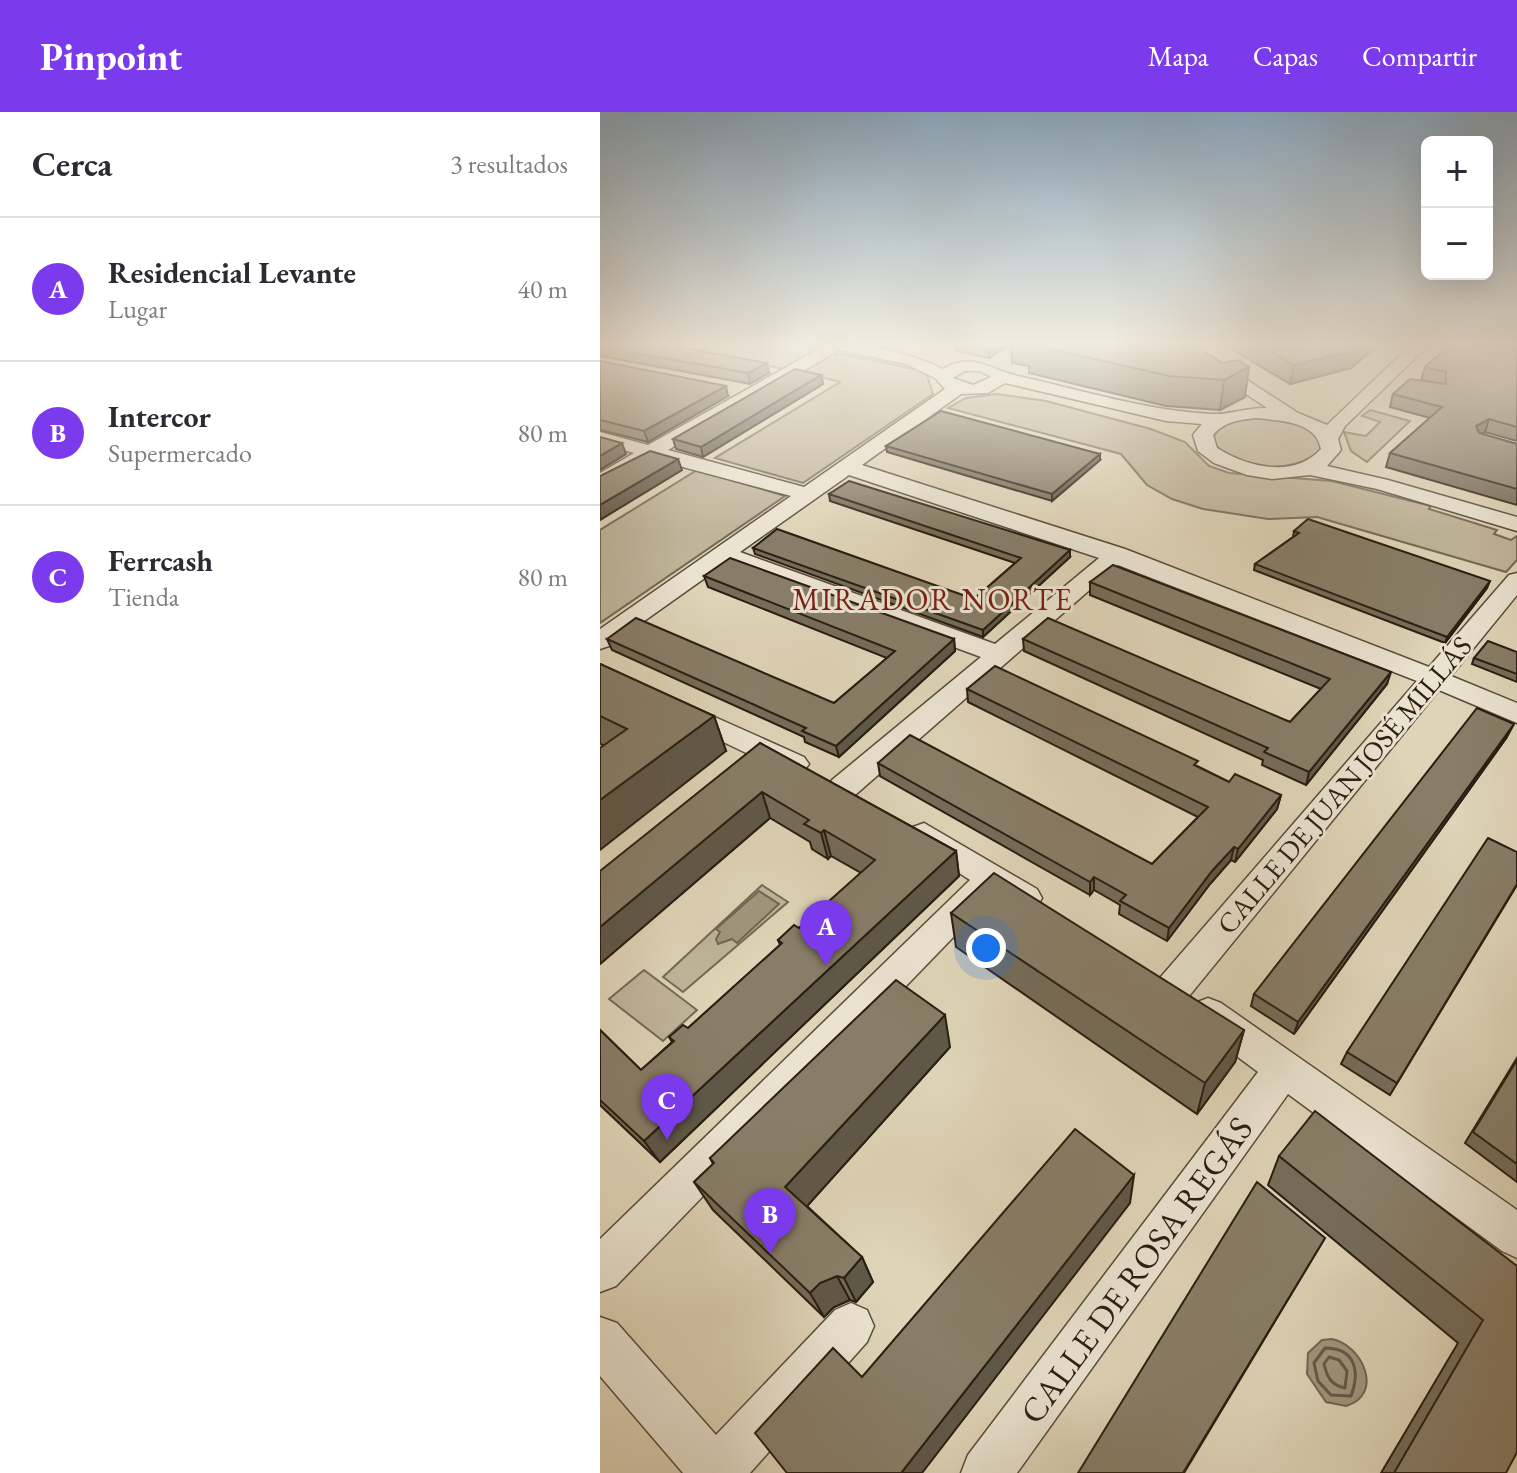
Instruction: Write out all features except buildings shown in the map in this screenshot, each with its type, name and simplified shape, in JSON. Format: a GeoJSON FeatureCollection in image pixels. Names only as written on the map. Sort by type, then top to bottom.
{"type":"FeatureCollection","features":[{"type":"Feature","properties":{"kind":"street"},"geometry":{"type":"LineString","coordinates":[[600,481],[730,407]]}},
{"type":"Feature","properties":{"kind":"street"},"geometry":{"type":"LineString","coordinates":[[600,641],[849,468],[922,407]]}},
{"type":"Feature","properties":{"kind":"street"},"geometry":{"type":"LineString","coordinates":[[1099,407],[1154,422],[1203,442],[1219,459],[1242,468],[1270,472],[1319,464],[1355,407]]}},
{"type":"Feature","properties":{"kind":"street"},"geometry":{"type":"LineString","coordinates":[[1127,407],[1166,415],[1226,418],[1257,413],[1298,419],[1326,418],[1351,410]]}},
{"type":"Feature","properties":{"kind":"street"},"geometry":{"type":"LineString","coordinates":[[1203,442],[1207,428],[1226,418],[1234,407]]}},
{"type":"Feature","properties":{"kind":"street"},"geometry":{"type":"LineString","coordinates":[[1278,407],[1369,470],[1517,515]]}},
{"type":"Feature","properties":{"kind":"street"},"geometry":{"type":"LineString","coordinates":[[600,438],[810,495]]}},
{"type":"Feature","properties":{"kind":"street"},"geometry":{"type":"LineString","coordinates":[[849,468],[1117,554],[1434,677],[1517,714]]}},
{"type":"Feature","properties":{"kind":"street"},"geometry":{"type":"LineString","coordinates":[[1307,468],[1381,484],[1517,524]]}},
{"type":"Feature","properties":{"kind":"street"},"geometry":{"type":"LineString","coordinates":[[724,554],[998,654]]}},
{"type":"Feature","properties":{"kind":"street"},"geometry":{"type":"LineString","coordinates":[[869,803],[998,654],[1117,554]]}},
{"type":"Feature","properties":{"kind":"street","name":"CALLE DE JUAN JOSÉ MILLÁS"},"geometry":{"type":"LineString","coordinates":[[1285,1067],[1158,981],[1434,677],[1517,580]]}},
{"type":"Feature","properties":{"kind":"street"},"geometry":{"type":"LineString","coordinates":[[654,698],[750,758],[869,803],[1052,914]]}},
{"type":"Feature","properties":{"kind":"street"},"geometry":{"type":"LineString","coordinates":[[600,1270],[992,878]]}},
{"type":"Feature","properties":{"kind":"street"},"geometry":{"type":"LineString","coordinates":[[1285,1067],[1517,1236]]}},
{"type":"Feature","properties":{"kind":"street","name":"CALLE DE ROSA REGÁS"},"geometry":{"type":"LineString","coordinates":[[986,1473],[1285,1067]]}},
{"type":"Feature","properties":{"kind":"street"},"geometry":{"type":"LineString","coordinates":[[600,1340],[716,1473],[851,1326]]}},
{"type":"Feature","properties":{"kind":"shaded area"},"geometry":{"type":"Polygon","coordinates":[[[800,407],[915,407],[803,483],[715,458],[800,407]]]}},
{"type":"Feature","properties":{"kind":"shaded area"},"geometry":{"type":"Polygon","coordinates":[[[1067,407],[1151,429],[1185,442],[1209,466],[1229,473],[1332,481],[1431,506],[1429,509],[1497,530],[1494,534],[1511,540],[1517,536],[1517,560],[1506,572],[1317,517],[1268,519],[1203,509],[1172,499],[1147,485],[1121,454],[948,408],[1067,407]]]}},
{"type":"Feature","properties":{"kind":"shaded area"},"geometry":{"type":"Polygon","coordinates":[[[1370,410],[1410,421],[1367,462],[1351,451],[1344,432],[1366,436],[1380,422],[1362,416],[1370,410]]]}},
{"type":"Feature","properties":{"kind":"shaded area"},"geometry":{"type":"Polygon","coordinates":[[[1259,417],[1285,420],[1300,426],[1320,441],[1320,450],[1295,464],[1264,466],[1234,459],[1213,441],[1219,428],[1225,424],[1259,417]]]}},
{"type":"Feature","properties":{"kind":"shaded area"},"geometry":{"type":"Polygon","coordinates":[[[697,470],[785,496],[600,623],[600,530],[697,470]]]}},
{"type":"Feature","properties":{"kind":"shaded area"},"geometry":{"type":"Polygon","coordinates":[[[762,885],[788,902],[683,992],[663,977],[762,885]]]}},
{"type":"Feature","properties":{"kind":"shaded area"},"geometry":{"type":"Polygon","coordinates":[[[644,970],[697,1010],[663,1041],[609,999],[644,970]]]}},
{"type":"Feature","properties":{"kind":"water"},"geometry":{"type":"Polygon","coordinates":[[[759,891],[779,904],[737,943],[732,939],[718,944],[716,939],[720,932],[716,929],[759,891]]]}},
{"type":"Feature","properties":{"kind":"water"},"geometry":{"type":"Polygon","coordinates":[[[1332,1339],[1352,1350],[1365,1370],[1367,1381],[1364,1391],[1358,1400],[1346,1406],[1326,1402],[1307,1374],[1308,1353],[1322,1340],[1332,1339]]]}},
{"type":"Feature","properties":{"kind":"place","name":"Residencial Levante"},"geometry":{"type":"Point","coordinates":[826,966]}},
{"type":"Feature","properties":{"kind":"place","name":"Ferrcash"},"geometry":{"type":"Point","coordinates":[667,1140]}},
{"type":"Feature","properties":{"kind":"place","name":"Intercor"},"geometry":{"type":"Point","coordinates":[770,1254]}},
{"type":"Feature","properties":{"kind":"district","name":"MIRADOR NORTE"},"geometry":{"type":"Point","coordinates":[933,599]}}]}
